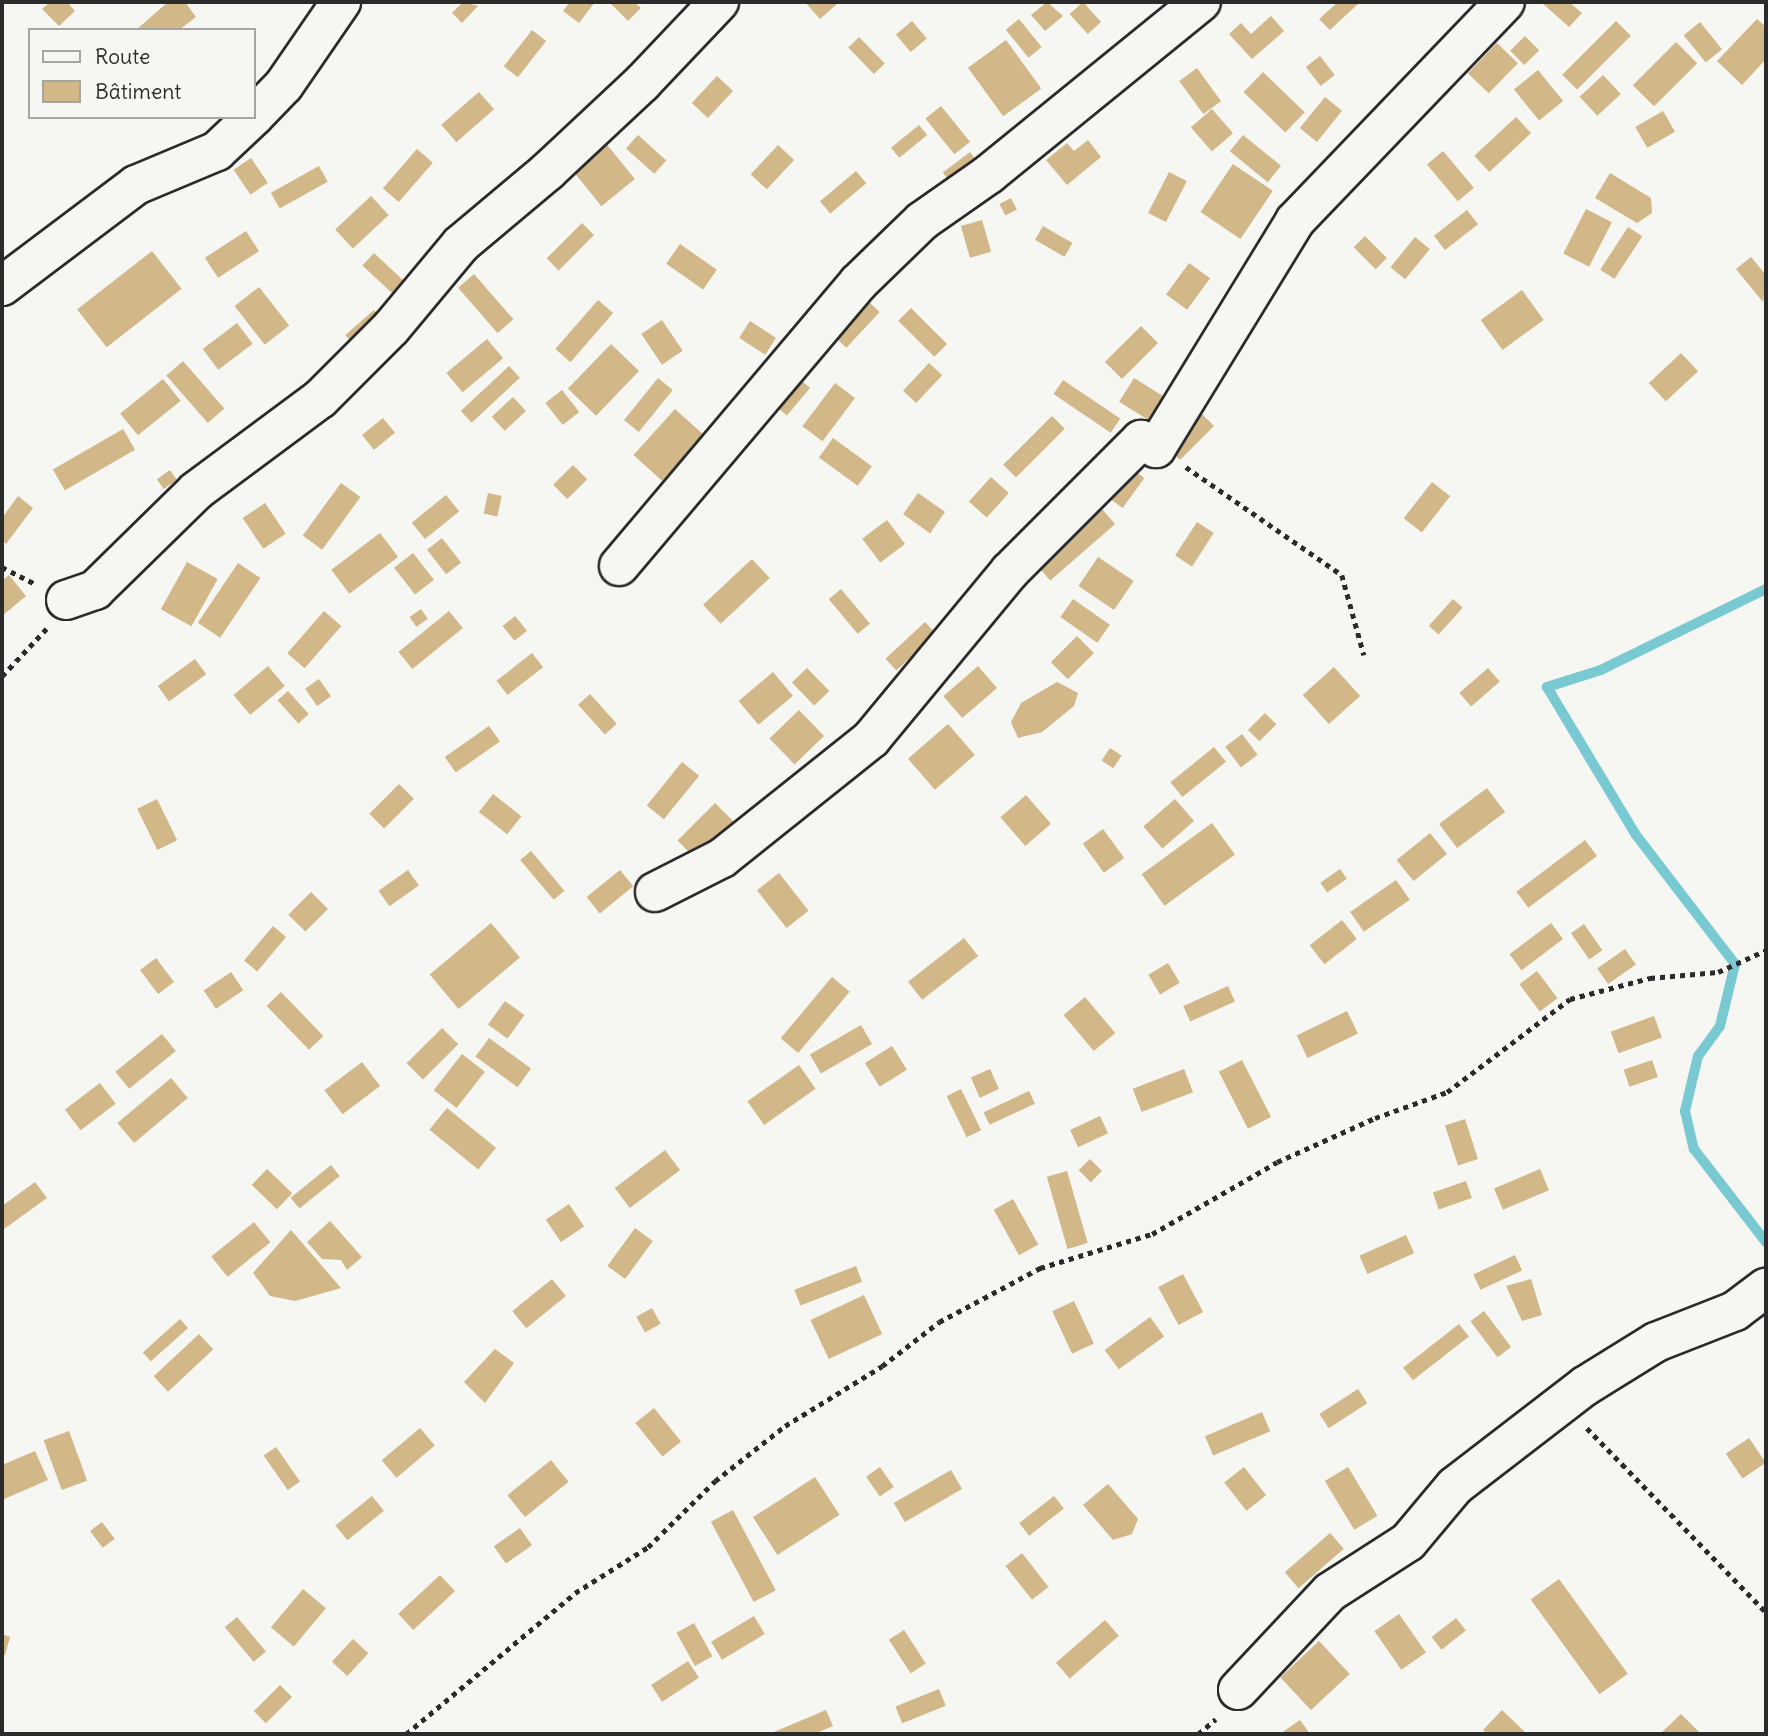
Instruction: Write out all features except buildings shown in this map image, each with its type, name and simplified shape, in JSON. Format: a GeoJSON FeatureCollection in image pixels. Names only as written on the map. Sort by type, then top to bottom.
{"type":"FeatureCollection","features":[{"type":"Feature","properties":{"kind":"street"},"geometry":{"type":"LineString","coordinates":[[256,114],[284,85],[341,2]]}},
{"type":"Feature","properties":{"kind":"street"},"geometry":{"type":"LineString","coordinates":[[66,600],[95,590],[196,491],[320,399],[391,328],[461,244],[576,145],[719,2]]}},
{"type":"Feature","properties":{"kind":"street"},"geometry":{"type":"LineString","coordinates":[[619,566],[858,283],[922,221],[989,174],[1201,2]]}},
{"type":"Feature","properties":{"kind":"street"},"geometry":{"type":"LineString","coordinates":[[655,892],[722,858],[871,738],[1009,572],[1141,440],[1156,448],[1295,221],[1505,2]]}},
{"type":"Feature","properties":{"kind":"street"},"geometry":{"type":"LineString","coordinates":[[2,286],[136,185],[217,151],[251,119]]}},
{"type":"Feature","properties":{"kind":"street"},"geometry":{"type":"LineString","coordinates":[[1238,1690],[1330,1592],[1408,1542],[1455,1486],[1558,1407],[1656,1342],[1735,1311],[1766,1288]]}},
{"type":"Feature","properties":{"kind":"path"},"geometry":{"type":"LineString","coordinates":[[1156,448],[1342,575],[1364,655]]}},
{"type":"Feature","properties":{"kind":"path"},"geometry":{"type":"LineString","coordinates":[[2,676],[66,600]]}},
{"type":"Feature","properties":{"kind":"path"},"geometry":{"type":"LineString","coordinates":[[405,1734],[575,1593],[648,1547],[715,1480],[785,1426],[882,1366],[939,1322],[1040,1268],[1152,1234],[1277,1162],[1375,1118],[1447,1092],[1570,999],[1650,978],[1718,971],[1766,950]]}},
{"type":"Feature","properties":{"kind":"path"},"geometry":{"type":"LineString","coordinates":[[1558,1407],[1596,1435],[1630,1476],[1766,1612]]}},
{"type":"Feature","properties":{"kind":"waterway"},"geometry":{"type":"LineString","coordinates":[[1766,589],[1601,670],[1547,687],[1636,835],[1735,964],[1720,1026],[1698,1056],[1685,1111],[1694,1149],[1766,1242]]}}]}
